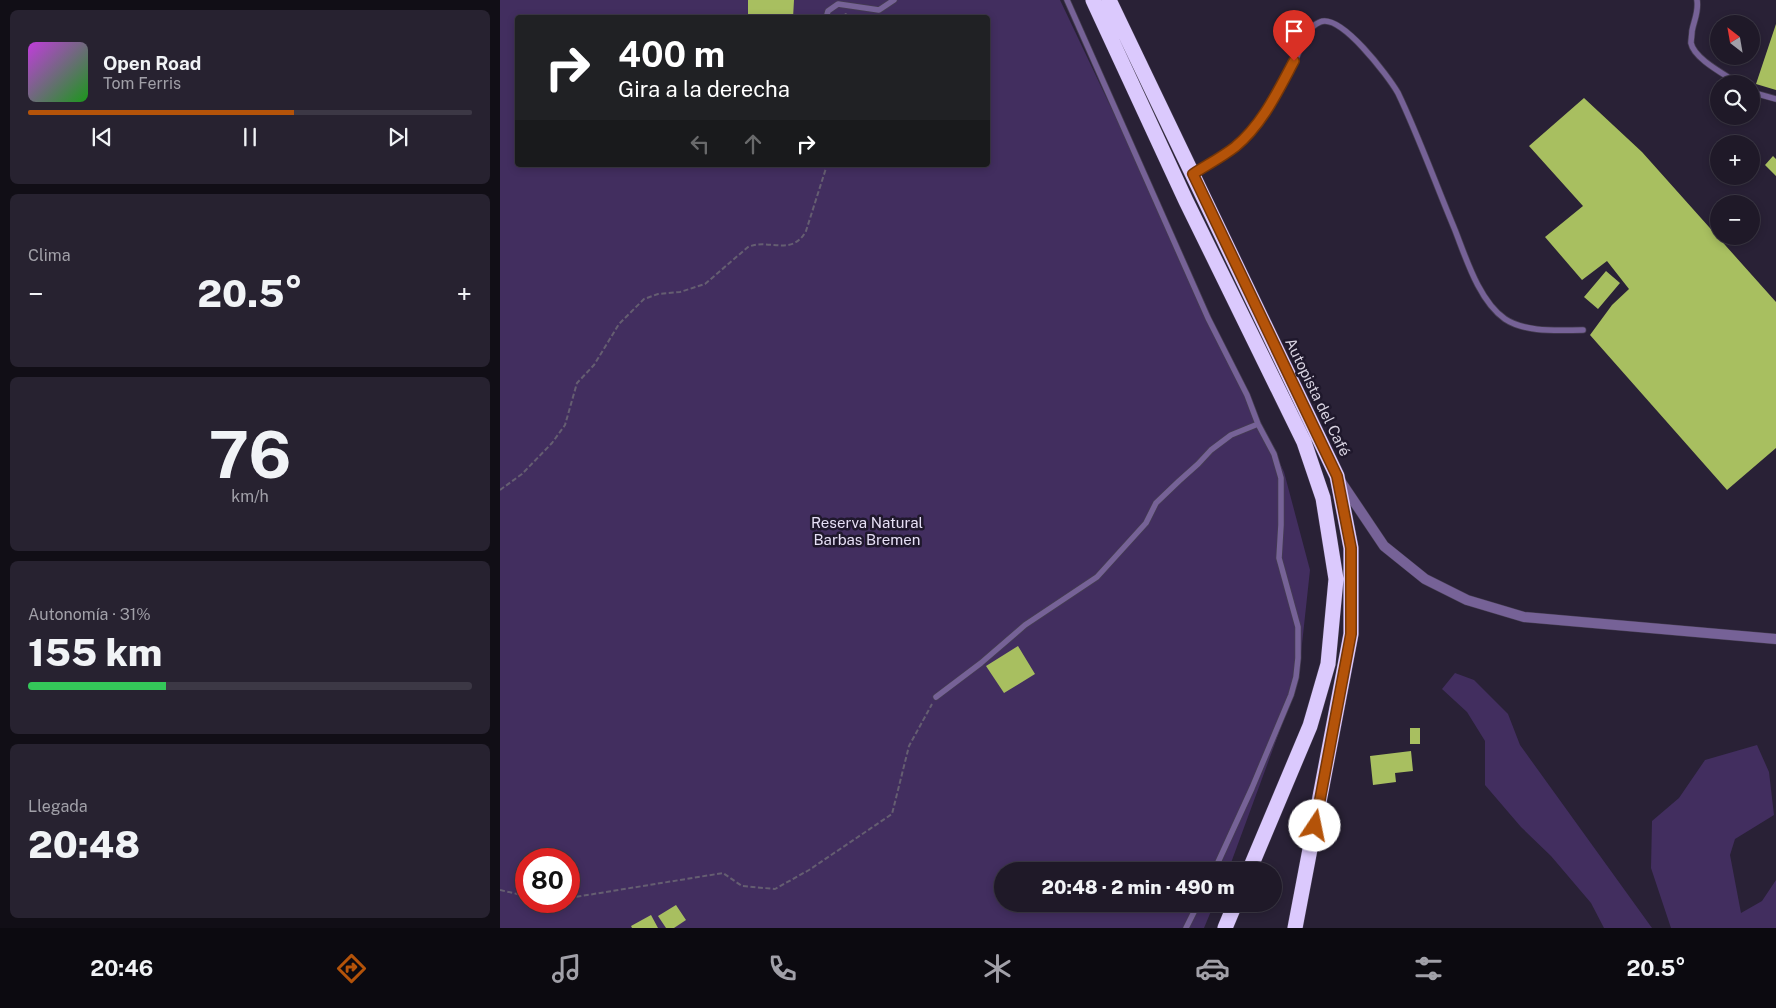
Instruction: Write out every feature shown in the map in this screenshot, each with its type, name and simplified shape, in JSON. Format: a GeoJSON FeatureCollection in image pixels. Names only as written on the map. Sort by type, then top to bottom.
{"type":"FeatureCollection","features":[{"type":"Feature","properties":{"kind":"highway"},"geometry":{"type":"LineString","coordinates":[[1093,0],[1186,201],[1304,442],[1323,498],[1336,579],[1328,664],[1310,726],[1253,862]]}},
{"type":"Feature","properties":{"kind":"highway","name":"Autopista del Café"},"geometry":{"type":"LineString","coordinates":[[1109,0],[1337,476],[1351,548],[1351,634],[1295,928]]}},
{"type":"Feature","properties":{"kind":"highway"},"geometry":{"type":"LineString","coordinates":[[1225,928],[1232,912]]}},
{"type":"Feature","properties":{"kind":"street"},"geometry":{"type":"LineString","coordinates":[[1337,476],[1384,546],[1425,579],[1467,600],[1524,617],[1776,639]]}},
{"type":"Feature","properties":{"kind":"lane"},"geometry":{"type":"LineString","coordinates":[[827,15],[828,11],[838,4],[879,10],[894,0]]}},
{"type":"Feature","properties":{"kind":"lane"},"geometry":{"type":"LineString","coordinates":[[1067,0],[1208,318],[1274,454],[1281,478],[1279,558],[1298,627],[1298,658],[1291,695],[1218,862]]}},
{"type":"Feature","properties":{"kind":"lane"},"geometry":{"type":"LineString","coordinates":[[1697,0],[1697,15],[1692,30],[1691,43],[1696,52],[1707,63],[1725,75]]}},
{"type":"Feature","properties":{"kind":"lane"},"geometry":{"type":"LineString","coordinates":[[1193,174],[1223,155],[1246,137],[1258,123],[1282,84],[1308,31],[1320,21],[1328,20],[1358,42],[1388,75],[1398,93],[1470,267],[1488,302],[1496,312],[1506,320],[1532,328],[1583,330]]}},
{"type":"Feature","properties":{"kind":"lane"},"geometry":{"type":"LineString","coordinates":[[1760,95],[1776,99]]}},
{"type":"Feature","properties":{"kind":"lane"},"geometry":{"type":"LineString","coordinates":[[936,697],[981,663],[1025,624],[1097,577],[1146,523],[1156,503],[1211,450],[1231,435],[1258,424]]}},
{"type":"Feature","properties":{"kind":"lane"},"geometry":{"type":"LineString","coordinates":[[1186,928],[1194,912]]}},
{"type":"Feature","properties":{"kind":"path"},"geometry":{"type":"LineString","coordinates":[[500,490],[522,474],[552,444],[564,425],[577,383],[594,365],[620,324],[644,299],[658,294],[680,292],[705,284],[748,247],[755,244],[784,246],[802,239],[826,167]]}},
{"type":"Feature","properties":{"kind":"path"},"geometry":{"type":"LineString","coordinates":[[580,896],[722,874],[742,886],[775,889],[809,870],[892,814],[909,746],[936,697]]}},
{"type":"Feature","properties":{"kind":"path"},"geometry":{"type":"LineString","coordinates":[[500,890],[515,893]]}},
{"type":"Feature","properties":{"kind":"green space","name":"Reserva Natural Barbas Bremen"},"geometry":{"type":"Polygon","coordinates":[[[500,0],[1060,0],[1284,472],[1310,570],[1298,681],[1231,862],[994,862],[994,912],[1211,912],[1204,928],[500,928],[500,0]]]}},
{"type":"Feature","properties":{"kind":"green space"},"geometry":{"type":"Polygon","coordinates":[[[1455,673],[1474,680],[1508,714],[1520,745],[1652,928],[1604,928],[1591,903],[1551,856],[1521,827],[1485,785],[1485,741],[1467,712],[1442,689],[1455,673]]]}},
{"type":"Feature","properties":{"kind":"green space"},"geometry":{"type":"Polygon","coordinates":[[[1757,745],[1769,772],[1774,815],[1735,839],[1730,855],[1741,913],[1762,901],[1776,880],[1776,928],[1671,928],[1651,868],[1652,821],[1679,798],[1705,760],[1757,745]]]}},
{"type":"Feature","properties":{"kind":"building"},"geometry":{"type":"Polygon","coordinates":[[[748,0],[794,0],[793,15],[748,15],[748,0]]]}},
{"type":"Feature","properties":{"kind":"building"},"geometry":{"type":"Polygon","coordinates":[[[1776,24],[1776,90],[1760,85],[1759,75],[1776,24]]]}},
{"type":"Feature","properties":{"kind":"building"},"geometry":{"type":"Polygon","coordinates":[[[1584,98],[1642,152],[1710,228],[1710,245],[1725,245],[1776,302],[1776,448],[1727,490],[1590,335],[1612,305],[1629,289],[1607,261],[1582,280],[1545,237],[1583,206],[1529,146],[1584,98]]]}},
{"type":"Feature","properties":{"kind":"building"},"geometry":{"type":"Polygon","coordinates":[[[1773,156],[1776,159],[1776,176],[1765,165],[1773,156]]]}},
{"type":"Feature","properties":{"kind":"building"},"geometry":{"type":"Polygon","coordinates":[[[1606,271],[1620,283],[1598,309],[1584,297],[1606,271]]]}},
{"type":"Feature","properties":{"kind":"building"},"geometry":{"type":"Polygon","coordinates":[[[1018,646],[1035,674],[1004,693],[986,666],[1018,646]]]}},
{"type":"Feature","properties":{"kind":"building"},"geometry":{"type":"Polygon","coordinates":[[[1410,728],[1420,728],[1420,744],[1410,744],[1410,728]]]}},
{"type":"Feature","properties":{"kind":"building"},"geometry":{"type":"Polygon","coordinates":[[[1411,751],[1413,771],[1395,773],[1396,782],[1373,785],[1370,756],[1411,751]]]}},
{"type":"Feature","properties":{"kind":"building"},"geometry":{"type":"Polygon","coordinates":[[[676,905],[686,920],[674,928],[666,928],[658,916],[676,905]]]}},
{"type":"Feature","properties":{"kind":"building"},"geometry":{"type":"Polygon","coordinates":[[[651,915],[658,928],[632,928],[631,926],[651,915]]]}},
{"type":"Feature","properties":{"kind":"route"},"geometry":{"type":"LineString","coordinates":[[1294,61],[1258,123],[1246,137],[1235,147],[1193,174],[1337,476],[1351,548],[1351,634],[1315,826]]}}]}
